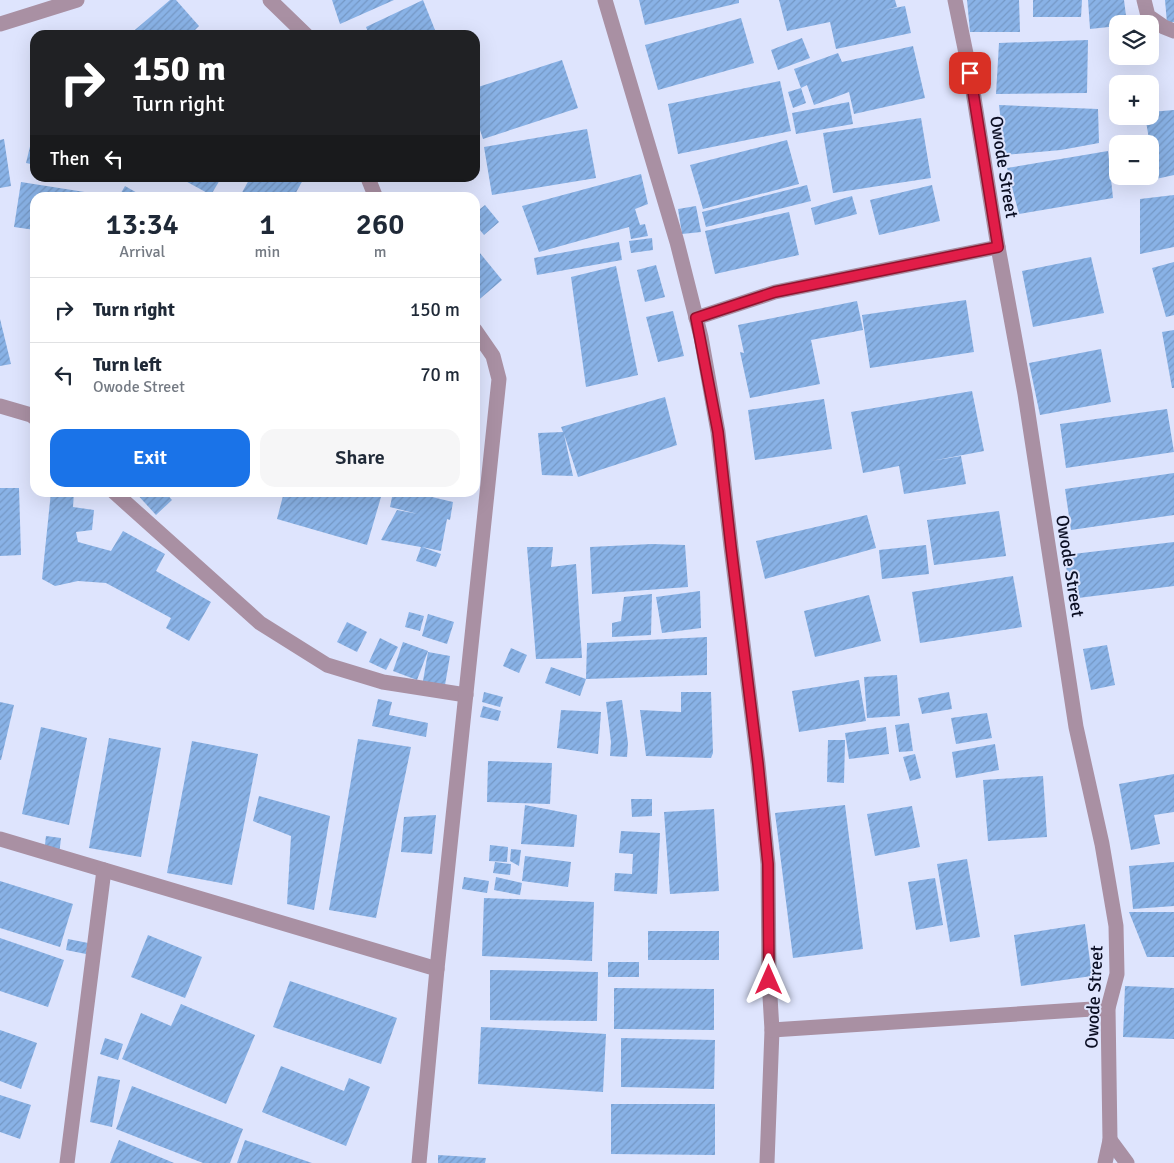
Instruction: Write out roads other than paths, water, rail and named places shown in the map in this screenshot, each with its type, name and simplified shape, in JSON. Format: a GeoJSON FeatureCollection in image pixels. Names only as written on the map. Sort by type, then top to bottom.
{"type":"FeatureCollection","features":[{"type":"Feature","properties":{"kind":"street"},"geometry":{"type":"LineString","coordinates":[[0,24],[77,0]]}},
{"type":"Feature","properties":{"kind":"street"},"geometry":{"type":"LineString","coordinates":[[270,0],[301,30]]}},
{"type":"Feature","properties":{"kind":"street"},"geometry":{"type":"LineString","coordinates":[[605,0],[676,242],[696,318],[718,432],[759,773],[768,864],[769,980],[772,1030],[767,1163]]}},
{"type":"Feature","properties":{"kind":"street","name":"Owode Street"},"geometry":{"type":"LineString","coordinates":[[955,0],[970,73],[998,247],[1025,394],[1076,728],[1102,844],[1116,926],[1116,974],[1108,1008],[1110,1140],[1105,1163]]}},
{"type":"Feature","properties":{"kind":"street"},"geometry":{"type":"LineString","coordinates":[[1144,0],[1148,16],[1164,27],[1174,31]]}},
{"type":"Feature","properties":{"kind":"street"},"geometry":{"type":"LineString","coordinates":[[696,318],[775,292],[998,247]]}},
{"type":"Feature","properties":{"kind":"street"},"geometry":{"type":"LineString","coordinates":[[419,1163],[437,969],[499,379],[493,356],[480,337]]}},
{"type":"Feature","properties":{"kind":"street"},"geometry":{"type":"LineString","coordinates":[[0,406],[30,416]]}},
{"type":"Feature","properties":{"kind":"street"},"geometry":{"type":"LineString","coordinates":[[120,497],[260,623],[327,665],[383,682],[466,695]]}},
{"type":"Feature","properties":{"kind":"street"},"geometry":{"type":"LineString","coordinates":[[0,839],[437,969]]}},
{"type":"Feature","properties":{"kind":"street"},"geometry":{"type":"LineString","coordinates":[[68,1163],[104,870]]}},
{"type":"Feature","properties":{"kind":"street"},"geometry":{"type":"LineString","coordinates":[[772,1030],[1108,1008]]}},
{"type":"Feature","properties":{"kind":"street"},"geometry":{"type":"LineString","coordinates":[[1110,1140],[1127,1163]]}}]}
